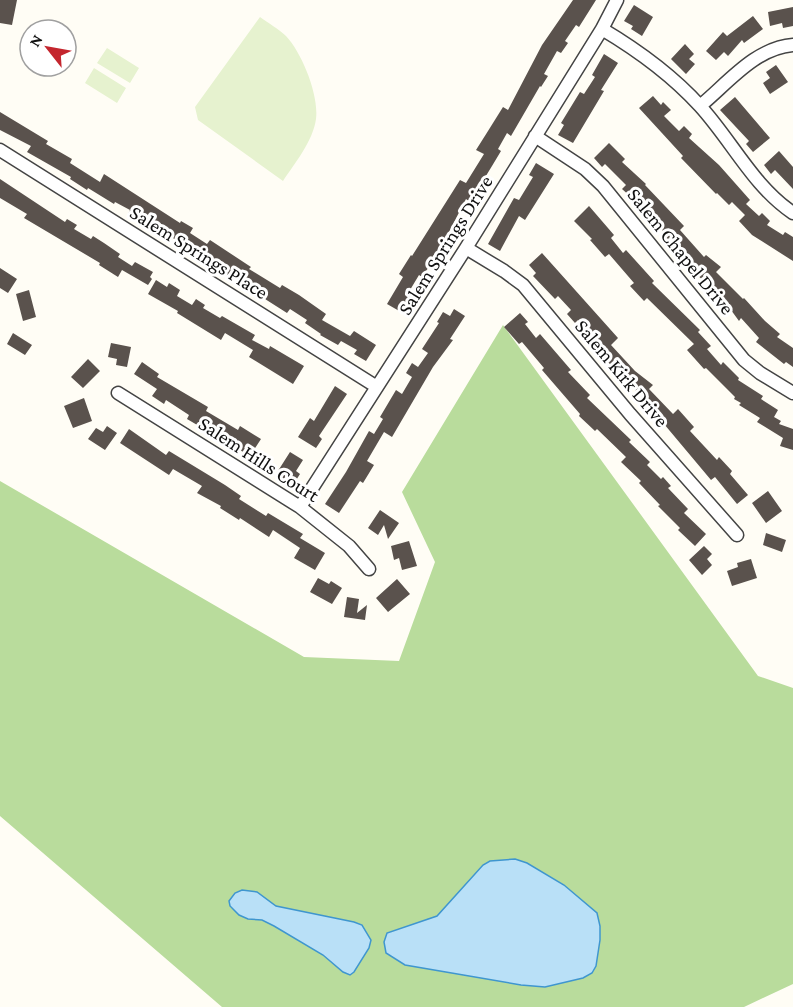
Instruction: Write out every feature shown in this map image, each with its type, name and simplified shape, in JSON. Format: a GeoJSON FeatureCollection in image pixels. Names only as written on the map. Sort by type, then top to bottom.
{"type":"FeatureCollection","features":[{"type":"Feature","properties":{"kind":"street","name":"Salem Springs Drive"},"geometry":{"type":"LineString","coordinates":[[300,507],[466,248],[602,29],[617,0]]}},
{"type":"Feature","properties":{"kind":"street"},"geometry":{"type":"LineString","coordinates":[[602,29],[656,63],[700,106],[760,184],[778,203],[793,213]]}},
{"type":"Feature","properties":{"kind":"street"},"geometry":{"type":"LineString","coordinates":[[700,106],[762,53],[781,46],[793,45]]}},
{"type":"Feature","properties":{"kind":"street","name":"Salem Chapel Drive"},"geometry":{"type":"LineString","coordinates":[[536,136],[585,169],[603,186],[744,360],[760,373],[793,393]]}},
{"type":"Feature","properties":{"kind":"street","name":"Salem Springs Place"},"geometry":{"type":"LineString","coordinates":[[0,150],[377,387]]}},
{"type":"Feature","properties":{"kind":"street","name":"Salem Kirk Drive"},"geometry":{"type":"LineString","coordinates":[[466,248],[523,285],[630,414],[737,535]]}},
{"type":"Feature","properties":{"kind":"street","name":"Salem Hills Court"},"geometry":{"type":"LineString","coordinates":[[118,393],[300,507],[349,546],[369,569]]}},
{"type":"Feature","properties":{"kind":"green space"},"geometry":{"type":"Polygon","coordinates":[[[260,17],[283,33],[292,43],[303,63],[315,98],[316,119],[311,135],[283,181],[198,120],[195,107],[260,17]]]}},
{"type":"Feature","properties":{"kind":"green space"},"geometry":{"type":"Polygon","coordinates":[[[107,48],[139,68],[130,83],[97,63],[107,48]]]}},
{"type":"Feature","properties":{"kind":"green space"},"geometry":{"type":"Polygon","coordinates":[[[94,68],[126,88],[117,103],[85,83],[94,68]]]}},
{"type":"Feature","properties":{"kind":"green space"},"geometry":{"type":"Polygon","coordinates":[[[503,325],[758,676],[793,688],[793,984],[744,1007],[222,1007],[0,816],[0,481],[304,657],[399,661],[435,562],[402,492],[503,325]]]}},
{"type":"Feature","properties":{"kind":"water"},"geometry":{"type":"Polygon","coordinates":[[[515,859],[527,863],[564,885],[597,913],[600,940],[596,966],[592,973],[583,978],[545,987],[521,985],[405,965],[386,953],[384,942],[387,933],[437,916],[483,865],[490,861],[515,859]]]}},
{"type":"Feature","properties":{"kind":"water"},"geometry":{"type":"Polygon","coordinates":[[[242,890],[257,892],[276,906],[362,925],[371,940],[369,948],[354,972],[350,975],[343,972],[323,955],[274,926],[262,920],[248,919],[239,915],[230,906],[229,901],[235,893],[242,890]]]}},
{"type":"Feature","properties":{"kind":"building"},"geometry":{"type":"Polygon","coordinates":[[[0,0],[17,0],[12,25],[0,23],[0,0]]]}},
{"type":"Feature","properties":{"kind":"building"},"geometry":{"type":"Polygon","coordinates":[[[573,0],[596,0],[579,27],[576,25],[565,41],[568,43],[561,53],[557,51],[544,74],[548,76],[511,136],[507,133],[498,149],[501,151],[470,202],[466,199],[437,255],[422,277],[419,275],[410,290],[413,292],[401,312],[387,304],[403,277],[399,274],[460,180],[466,183],[484,154],[476,150],[503,107],[508,110],[542,45],[573,0]]]}},
{"type":"Feature","properties":{"kind":"building"},"geometry":{"type":"Polygon","coordinates":[[[634,5],[653,17],[642,36],[631,29],[633,26],[624,21],[634,5]]]}},
{"type":"Feature","properties":{"kind":"building"},"geometry":{"type":"Polygon","coordinates":[[[793,7],[793,26],[783,28],[782,23],[770,26],[768,12],[793,7]]]}},
{"type":"Feature","properties":{"kind":"building"},"geometry":{"type":"Polygon","coordinates":[[[753,16],[763,29],[744,43],[742,40],[728,56],[724,52],[716,60],[706,51],[723,32],[727,36],[753,16]]]}},
{"type":"Feature","properties":{"kind":"building"},"geometry":{"type":"Polygon","coordinates":[[[685,44],[694,54],[689,59],[695,64],[686,74],[671,59],[685,44]]]}},
{"type":"Feature","properties":{"kind":"building"},"geometry":{"type":"Polygon","coordinates":[[[604,54],[618,63],[573,143],[558,135],[564,125],[561,123],[580,92],[584,94],[595,77],[592,75],[604,54]]]}},
{"type":"Feature","properties":{"kind":"building"},"geometry":{"type":"Polygon","coordinates":[[[776,65],[788,82],[770,94],[763,83],[770,78],[766,72],[776,65]]]}},
{"type":"Feature","properties":{"kind":"building"},"geometry":{"type":"Polygon","coordinates":[[[653,96],[661,105],[663,102],[671,110],[664,116],[679,131],[684,126],[692,134],[689,138],[719,165],[750,200],[746,204],[759,216],[762,213],[770,221],[767,225],[783,235],[785,232],[793,237],[793,261],[752,235],[739,221],[745,215],[732,202],[729,205],[716,194],[681,158],[683,156],[639,108],[653,96]]]}},
{"type":"Feature","properties":{"kind":"building"},"geometry":{"type":"Polygon","coordinates":[[[735,97],[770,138],[753,152],[746,144],[749,141],[720,110],[735,97]]]}},
{"type":"Feature","properties":{"kind":"building"},"geometry":{"type":"Polygon","coordinates":[[[0,112],[48,141],[46,144],[72,159],[70,163],[100,182],[104,174],[180,223],[181,221],[193,228],[190,233],[207,244],[210,240],[251,267],[249,269],[280,288],[282,285],[299,295],[326,314],[322,320],[350,336],[354,331],[376,345],[366,361],[354,354],[357,350],[341,341],[338,345],[320,335],[305,323],[307,320],[290,309],[287,313],[246,287],[248,284],[233,275],[231,278],[205,263],[210,255],[194,246],[189,253],[181,248],[183,244],[166,234],[164,237],[153,229],[155,226],[140,216],[137,220],[128,214],[130,210],[115,202],[114,204],[88,188],[87,190],[70,179],[71,177],[27,152],[31,146],[0,130],[0,112]]]}},
{"type":"Feature","properties":{"kind":"building"},"geometry":{"type":"Polygon","coordinates":[[[609,143],[625,159],[622,162],[646,184],[684,226],[680,230],[704,257],[706,255],[721,267],[716,272],[780,334],[777,337],[793,348],[793,367],[786,362],[784,364],[756,342],[759,338],[741,318],[739,321],[711,290],[712,288],[661,235],[664,232],[640,210],[642,207],[622,189],[626,185],[605,164],[602,167],[594,158],[609,143]]]}},
{"type":"Feature","properties":{"kind":"building"},"geometry":{"type":"Polygon","coordinates":[[[779,151],[793,167],[793,189],[775,170],[771,174],[764,165],[779,151]]]}},
{"type":"Feature","properties":{"kind":"building"},"geometry":{"type":"Polygon","coordinates":[[[536,163],[554,174],[525,220],[519,216],[500,251],[488,244],[514,198],[519,200],[533,177],[529,175],[536,163]]]}},
{"type":"Feature","properties":{"kind":"building"},"geometry":{"type":"Polygon","coordinates":[[[0,179],[65,222],[67,219],[77,225],[74,229],[91,239],[93,236],[104,243],[120,254],[118,257],[132,266],[135,262],[153,272],[148,285],[122,270],[118,277],[99,265],[100,263],[24,218],[27,214],[0,198],[0,179]]]}},
{"type":"Feature","properties":{"kind":"building"},"geometry":{"type":"Polygon","coordinates":[[[589,206],[614,235],[611,238],[623,253],[626,250],[654,281],[652,283],[700,330],[698,332],[711,346],[707,349],[721,365],[723,362],[739,378],[738,380],[763,396],[761,399],[778,410],[774,417],[781,421],[779,424],[793,429],[793,450],[780,446],[783,438],[757,422],[760,418],[739,405],[741,403],[734,399],[735,397],[706,368],[704,369],[687,350],[694,344],[647,298],[644,301],[630,286],[634,283],[609,254],[605,257],[590,240],[592,239],[574,221],[589,206]]]}},
{"type":"Feature","properties":{"kind":"building"},"geometry":{"type":"Polygon","coordinates":[[[542,253],[618,338],[611,345],[635,371],[653,385],[649,389],[673,414],[678,409],[694,427],[690,431],[717,460],[719,457],[732,471],[730,474],[748,495],[737,504],[715,477],[711,480],[659,418],[644,404],[647,402],[606,360],[608,357],[587,336],[590,334],[578,320],[575,323],[567,314],[571,310],[558,296],[555,299],[533,276],[536,273],[529,265],[542,253]]]}},
{"type":"Feature","properties":{"kind":"building"},"geometry":{"type":"Polygon","coordinates":[[[0,268],[17,279],[8,293],[0,288],[0,268]]]}},
{"type":"Feature","properties":{"kind":"building"},"geometry":{"type":"Polygon","coordinates":[[[156,280],[167,287],[169,283],[180,290],[177,296],[192,305],[196,299],[205,305],[203,308],[255,335],[252,340],[269,349],[270,346],[304,366],[293,384],[249,357],[253,350],[225,333],[221,340],[148,294],[156,280]]]}},
{"type":"Feature","properties":{"kind":"building"},"geometry":{"type":"Polygon","coordinates":[[[29,290],[36,317],[23,321],[16,294],[29,290]]]}},
{"type":"Feature","properties":{"kind":"building"},"geometry":{"type":"Polygon","coordinates":[[[454,309],[465,316],[450,339],[453,340],[433,367],[392,437],[384,432],[367,461],[374,465],[363,483],[360,481],[339,513],[325,504],[369,431],[374,434],[383,419],[380,417],[396,390],[402,394],[412,377],[406,373],[412,363],[418,367],[428,353],[422,349],[439,323],[437,322],[443,312],[450,316],[454,309]]]}},
{"type":"Feature","properties":{"kind":"building"},"geometry":{"type":"Polygon","coordinates":[[[520,313],[528,322],[525,324],[536,338],[540,334],[571,370],[568,372],[590,395],[587,398],[631,440],[629,442],[650,462],[647,465],[671,486],[668,488],[688,509],[684,513],[706,534],[695,546],[658,506],[660,505],[639,483],[641,481],[621,462],[626,457],[597,429],[595,431],[579,416],[580,414],[542,370],[544,368],[522,342],[519,344],[504,327],[520,313]]]}},
{"type":"Feature","properties":{"kind":"building"},"geometry":{"type":"Polygon","coordinates":[[[13,333],[32,345],[25,355],[7,344],[13,333]]]}},
{"type":"Feature","properties":{"kind":"building"},"geometry":{"type":"Polygon","coordinates":[[[111,343],[131,347],[127,367],[116,365],[117,359],[108,357],[111,343]]]}},
{"type":"Feature","properties":{"kind":"building"},"geometry":{"type":"Polygon","coordinates":[[[88,359],[100,371],[83,388],[71,377],[88,359]]]}},
{"type":"Feature","properties":{"kind":"building"},"geometry":{"type":"Polygon","coordinates":[[[142,362],[159,374],[157,377],[208,407],[206,411],[238,430],[240,426],[261,439],[250,456],[187,419],[189,415],[166,400],[164,404],[152,396],[157,389],[134,374],[142,362]]]}},
{"type":"Feature","properties":{"kind":"building"},"geometry":{"type":"Polygon","coordinates":[[[335,386],[347,394],[319,436],[322,439],[316,448],[298,437],[310,418],[314,421],[335,386]]]}},
{"type":"Feature","properties":{"kind":"building"},"geometry":{"type":"Polygon","coordinates":[[[84,398],[92,421],[73,428],[64,406],[84,398]]]}},
{"type":"Feature","properties":{"kind":"building"},"geometry":{"type":"Polygon","coordinates":[[[107,426],[117,433],[105,450],[88,439],[96,428],[103,432],[107,426]]]}},
{"type":"Feature","properties":{"kind":"building"},"geometry":{"type":"Polygon","coordinates":[[[129,429],[166,455],[169,451],[225,485],[241,496],[239,499],[266,516],[268,513],[303,534],[300,538],[325,553],[315,570],[294,558],[300,548],[273,530],[269,537],[240,518],[239,520],[220,508],[221,506],[197,493],[202,486],[173,469],[169,475],[120,443],[129,429]]]}},
{"type":"Feature","properties":{"kind":"building"},"geometry":{"type":"Polygon","coordinates":[[[290,452],[303,460],[296,471],[300,474],[293,485],[276,474],[290,452]]]}},
{"type":"Feature","properties":{"kind":"building"},"geometry":{"type":"Polygon","coordinates":[[[768,491],[782,511],[766,523],[752,503],[768,491]]]}},
{"type":"Feature","properties":{"kind":"building"},"geometry":{"type":"Polygon","coordinates":[[[380,510],[399,523],[388,539],[384,525],[378,535],[368,528],[380,510]]]}},
{"type":"Feature","properties":{"kind":"building"},"geometry":{"type":"Polygon","coordinates":[[[766,533],[786,540],[782,552],[763,545],[766,533]]]}},
{"type":"Feature","properties":{"kind":"building"},"geometry":{"type":"Polygon","coordinates":[[[409,541],[417,566],[402,570],[399,558],[394,560],[391,546],[409,541]]]}},
{"type":"Feature","properties":{"kind":"building"},"geometry":{"type":"Polygon","coordinates":[[[704,546],[712,554],[707,559],[712,565],[702,575],[689,560],[704,546]]]}},
{"type":"Feature","properties":{"kind":"building"},"geometry":{"type":"Polygon","coordinates":[[[751,559],[757,578],[732,586],[727,571],[738,567],[737,563],[751,559]]]}},
{"type":"Feature","properties":{"kind":"building"},"geometry":{"type":"Polygon","coordinates":[[[318,578],[329,584],[331,581],[342,588],[332,604],[310,592],[318,578]]]}},
{"type":"Feature","properties":{"kind":"building"},"geometry":{"type":"Polygon","coordinates":[[[397,579],[410,594],[388,612],[376,598],[397,579]]]}},
{"type":"Feature","properties":{"kind":"building"},"geometry":{"type":"Polygon","coordinates":[[[347,597],[359,599],[357,613],[367,605],[365,620],[344,617],[347,597]]]}}]}
